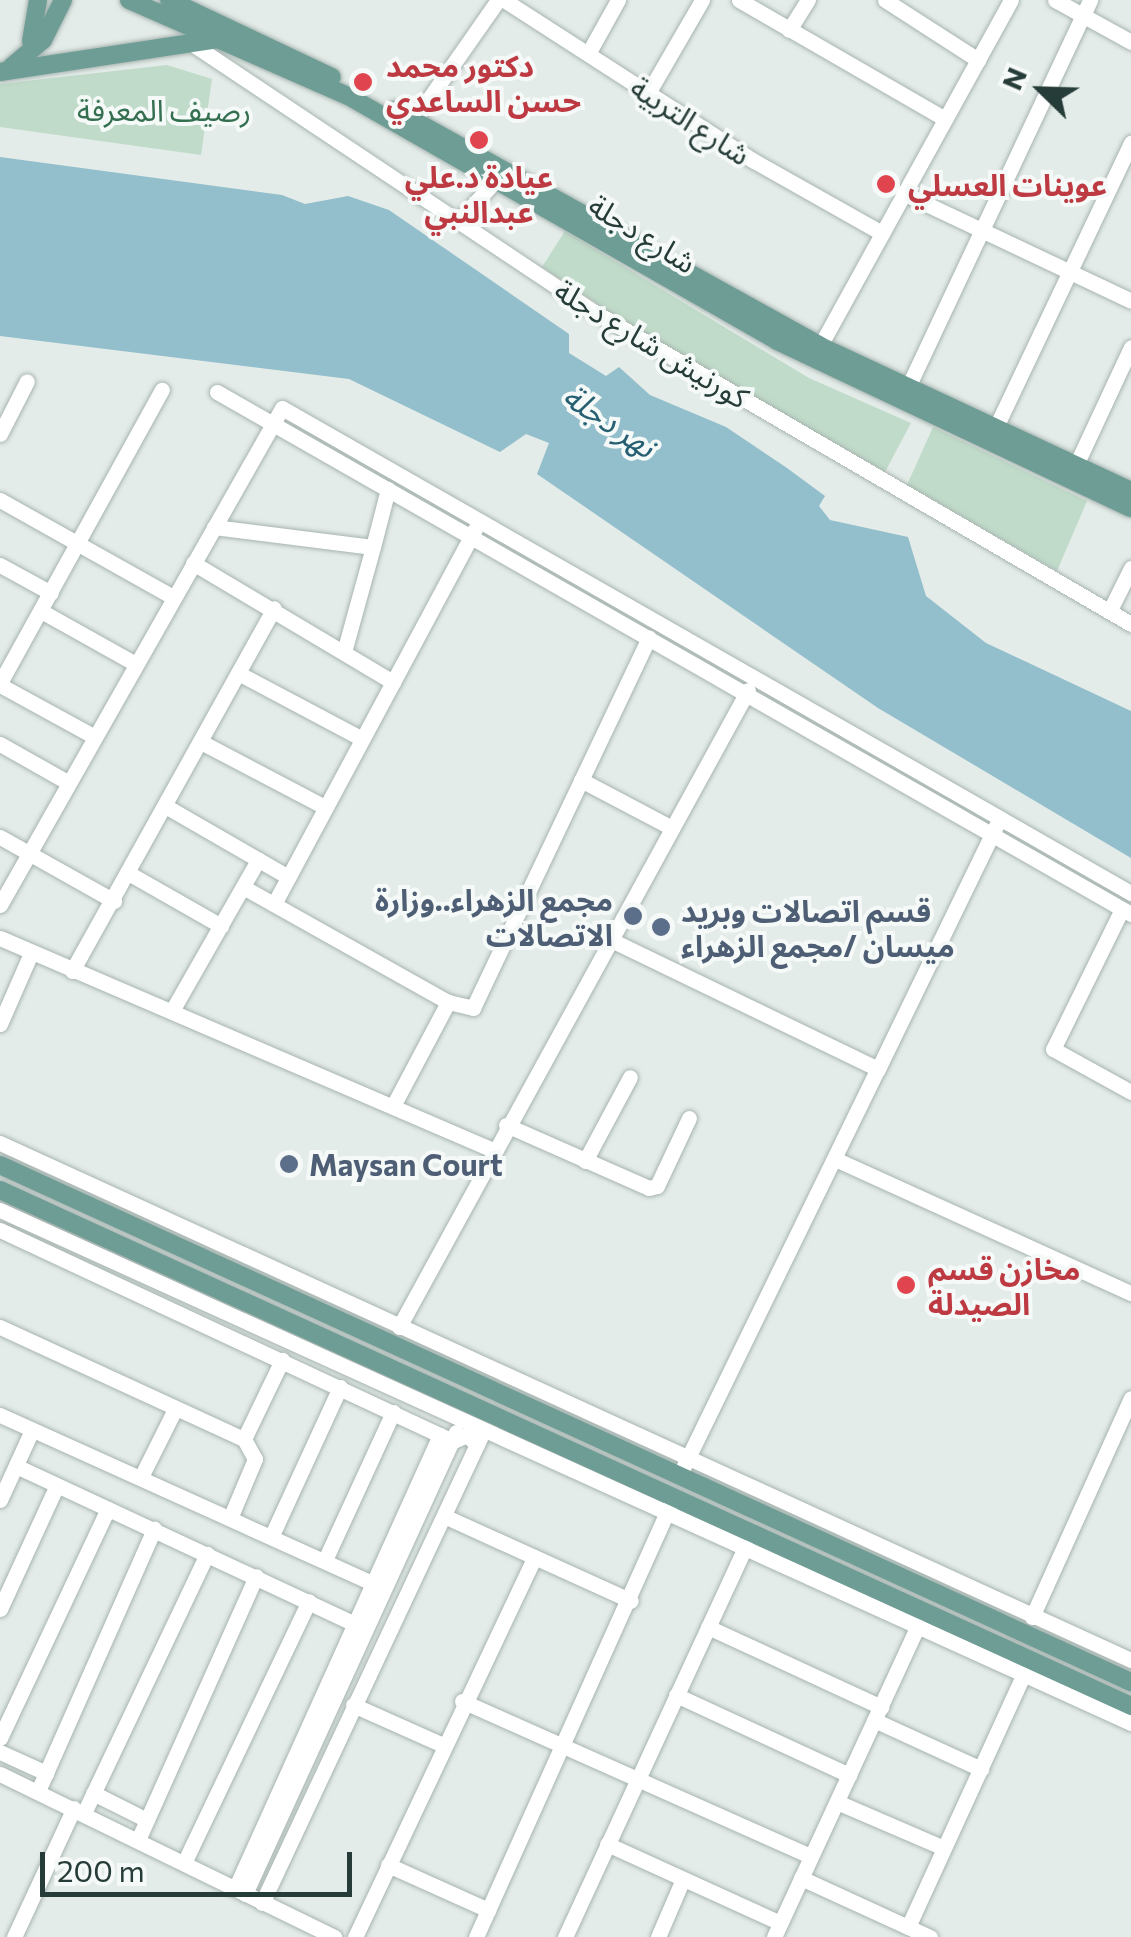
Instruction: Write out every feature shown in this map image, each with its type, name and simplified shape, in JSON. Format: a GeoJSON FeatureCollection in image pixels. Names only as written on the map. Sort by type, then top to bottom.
{"type":"FeatureCollection","features":[{"type":"Feature","properties":{"kind":"main road"},"geometry":{"type":"LineString","coordinates":[[31,41],[38,0]]}},
{"type":"Feature","properties":{"kind":"main road"},"geometry":{"type":"LineString","coordinates":[[0,69],[44,25],[49,0]]}},
{"type":"Feature","properties":{"kind":"main road"},"geometry":{"type":"LineString","coordinates":[[0,69],[43,40],[63,0]]}},
{"type":"Feature","properties":{"kind":"main road","name":"شارع دجلة"},"geometry":{"type":"LineString","coordinates":[[129,0],[348,96],[778,341],[1131,508]]}},
{"type":"Feature","properties":{"kind":"main road","name":"شارع دجلة"},"geometry":{"type":"LineString","coordinates":[[169,0],[414,120],[820,346],[1131,491]]}},
{"type":"Feature","properties":{"kind":"main road"},"geometry":{"type":"LineString","coordinates":[[0,69],[187,41],[226,40]]}},
{"type":"Feature","properties":{"kind":"main road"},"geometry":{"type":"LineString","coordinates":[[0,1165],[677,1486],[838,1580],[1131,1706]]}},
{"type":"Feature","properties":{"kind":"main road"},"geometry":{"type":"LineString","coordinates":[[79,1201],[88,1183]]}},
{"type":"Feature","properties":{"kind":"main road"},"geometry":{"type":"LineString","coordinates":[[0,1190],[67,1230],[677,1486],[854,1547],[1131,1682]]}},
{"type":"Feature","properties":{"kind":"street"},"geometry":{"type":"LineString","coordinates":[[414,120],[501,0]]}},
{"type":"Feature","properties":{"kind":"street","name":"شارع التربية"},"geometry":{"type":"LineString","coordinates":[[501,0],[589,52],[647,95],[882,233]]}},
{"type":"Feature","properties":{"kind":"street"},"geometry":{"type":"LineString","coordinates":[[589,52],[618,0]]}},
{"type":"Feature","properties":{"kind":"street"},"geometry":{"type":"LineString","coordinates":[[647,95],[702,0]]}},
{"type":"Feature","properties":{"kind":"street"},"geometry":{"type":"LineString","coordinates":[[739,0],[945,120]]}},
{"type":"Feature","properties":{"kind":"street"},"geometry":{"type":"LineString","coordinates":[[789,30],[808,0]]}},
{"type":"Feature","properties":{"kind":"street"},"geometry":{"type":"LineString","coordinates":[[820,346],[1011,0]]}},
{"type":"Feature","properties":{"kind":"street"},"geometry":{"type":"LineString","coordinates":[[1055,0],[1131,42]]}},
{"type":"Feature","properties":{"kind":"street"},"geometry":{"type":"LineString","coordinates":[[908,387],[1090,0]]}},
{"type":"Feature","properties":{"kind":"street"},"geometry":{"type":"LineString","coordinates":[[894,2],[978,60]]}},
{"type":"Feature","properties":{"kind":"street","name":"كورنيش شارع دجلة"},"geometry":{"type":"LineString","coordinates":[[187,41],[461,218],[591,310],[1131,624]]}},
{"type":"Feature","properties":{"kind":"street"},"geometry":{"type":"LineString","coordinates":[[996,429],[1131,143]]}},
{"type":"Feature","properties":{"kind":"street"},"geometry":{"type":"LineString","coordinates":[[461,218],[495,182]]}},
{"type":"Feature","properties":{"kind":"street"},"geometry":{"type":"LineString","coordinates":[[904,193],[1131,302]]}},
{"type":"Feature","properties":{"kind":"street"},"geometry":{"type":"LineString","coordinates":[[1076,466],[1131,347]]}},
{"type":"Feature","properties":{"kind":"street"},"geometry":{"type":"LineString","coordinates":[[0,434],[27,381]]}},
{"type":"Feature","properties":{"kind":"street"},"geometry":{"type":"LineString","coordinates":[[96,736],[0,684],[7,654],[41,611],[162,390]]}},
{"type":"Feature","properties":{"kind":"street"},"geometry":{"type":"LineString","coordinates":[[217,392],[279,415],[480,521],[1131,893]]}},
{"type":"Feature","properties":{"kind":"street"},"geometry":{"type":"LineString","coordinates":[[279,415],[388,490],[1126,911],[1053,1050],[1131,1092]]}},
{"type":"Feature","properties":{"kind":"street"},"geometry":{"type":"LineString","coordinates":[[0,905],[279,415]]}},
{"type":"Feature","properties":{"kind":"street"},"geometry":{"type":"LineString","coordinates":[[344,652],[388,490]]}},
{"type":"Feature","properties":{"kind":"street"},"geometry":{"type":"LineString","coordinates":[[0,500],[173,598]]}},
{"type":"Feature","properties":{"kind":"street"},"geometry":{"type":"LineString","coordinates":[[274,904],[480,521]]}},
{"type":"Feature","properties":{"kind":"street"},"geometry":{"type":"LineString","coordinates":[[214,527],[373,547]]}},
{"type":"Feature","properties":{"kind":"street"},"geometry":{"type":"LineString","coordinates":[[193,562],[393,682]]}},
{"type":"Feature","properties":{"kind":"street"},"geometry":{"type":"LineString","coordinates":[[0,566],[51,593]]}},
{"type":"Feature","properties":{"kind":"street"},"geometry":{"type":"LineString","coordinates":[[1110,610],[1131,568]]}},
{"type":"Feature","properties":{"kind":"street"},"geometry":{"type":"LineString","coordinates":[[72,971],[130,874],[274,608]]}},
{"type":"Feature","properties":{"kind":"street"},"geometry":{"type":"LineString","coordinates":[[41,611],[136,664]]}},
{"type":"Feature","properties":{"kind":"street"},"geometry":{"type":"LineString","coordinates":[[244,886],[448,1002],[473,1008],[649,638]]}},
{"type":"Feature","properties":{"kind":"street"},"geometry":{"type":"LineString","coordinates":[[238,673],[362,739]]}},
{"type":"Feature","properties":{"kind":"street"},"geometry":{"type":"LineString","coordinates":[[399,1326],[607,938],[754,678]]}},
{"type":"Feature","properties":{"kind":"street"},"geometry":{"type":"LineString","coordinates":[[200,742],[325,807]]}},
{"type":"Feature","properties":{"kind":"street"},"geometry":{"type":"LineString","coordinates":[[0,744],[69,783]]}},
{"type":"Feature","properties":{"kind":"street"},"geometry":{"type":"LineString","coordinates":[[905,785],[914,769]]}},
{"type":"Feature","properties":{"kind":"street"},"geometry":{"type":"LineString","coordinates":[[581,780],[670,827]]}},
{"type":"Feature","properties":{"kind":"street"},"geometry":{"type":"LineString","coordinates":[[167,807],[288,878]]}},
{"type":"Feature","properties":{"kind":"street"},"geometry":{"type":"LineString","coordinates":[[476,1937],[568,1745],[677,1486],[1000,818]]}},
{"type":"Feature","properties":{"kind":"street"},"geometry":{"type":"LineString","coordinates":[[0,838],[114,902]]}},
{"type":"Feature","properties":{"kind":"street"},"geometry":{"type":"LineString","coordinates":[[173,1009],[258,860]]}},
{"type":"Feature","properties":{"kind":"street"},"geometry":{"type":"LineString","coordinates":[[130,874],[221,926]]}},
{"type":"Feature","properties":{"kind":"street"},"geometry":{"type":"LineString","coordinates":[[0,938],[72,971],[173,1009],[493,1150]]}},
{"type":"Feature","properties":{"kind":"street"},"geometry":{"type":"LineString","coordinates":[[607,938],[878,1070]]}},
{"type":"Feature","properties":{"kind":"street"},"geometry":{"type":"LineString","coordinates":[[0,1024],[32,953]]}},
{"type":"Feature","properties":{"kind":"street"},"geometry":{"type":"LineString","coordinates":[[393,1106],[448,1002]]}},
{"type":"Feature","properties":{"kind":"street"},"geometry":{"type":"LineString","coordinates":[[584,1161],[630,1077]]}},
{"type":"Feature","properties":{"kind":"street"},"geometry":{"type":"LineString","coordinates":[[506,1126],[584,1161],[657,1186],[690,1118]]}},
{"type":"Feature","properties":{"kind":"street"},"geometry":{"type":"LineString","coordinates":[[0,1143],[399,1326],[677,1486],[744,1547],[838,1580],[918,1626],[1131,1722]]}},
{"type":"Feature","properties":{"kind":"street"},"geometry":{"type":"LineString","coordinates":[[835,1159],[1131,1293]]}},
{"type":"Feature","properties":{"kind":"street"},"geometry":{"type":"LineString","coordinates":[[0,1210],[67,1230],[484,1429],[677,1486]]}},
{"type":"Feature","properties":{"kind":"street"},"geometry":{"type":"LineString","coordinates":[[0,1230],[447,1438],[467,1436],[477,1445]]}},
{"type":"Feature","properties":{"kind":"street"},"geometry":{"type":"LineString","coordinates":[[0,1327],[244,1440],[256,1454],[231,1516]]}},
{"type":"Feature","properties":{"kind":"street"},"geometry":{"type":"LineString","coordinates":[[244,1440],[282,1360]]}},
{"type":"Feature","properties":{"kind":"street"},"geometry":{"type":"LineString","coordinates":[[272,1535],[340,1388]]}},
{"type":"Feature","properties":{"kind":"street"},"geometry":{"type":"LineString","coordinates":[[1032,1617],[1131,1398]]}},
{"type":"Feature","properties":{"kind":"street"},"geometry":{"type":"LineString","coordinates":[[142,1475],[174,1410]]}},
{"type":"Feature","properties":{"kind":"street"},"geometry":{"type":"LineString","coordinates":[[325,1560],[393,1412]]}},
{"type":"Feature","properties":{"kind":"street"},"geometry":{"type":"LineString","coordinates":[[240,1892],[447,1438],[453,1414]]}},
{"type":"Feature","properties":{"kind":"street"},"geometry":{"type":"LineString","coordinates":[[0,1415],[142,1475],[374,1584]]}},
{"type":"Feature","properties":{"kind":"street"},"geometry":{"type":"LineString","coordinates":[[262,1903],[484,1429]]}},
{"type":"Feature","properties":{"kind":"street"},"geometry":{"type":"LineString","coordinates":[[0,1500],[32,1430]]}},
{"type":"Feature","properties":{"kind":"street"},"geometry":{"type":"LineString","coordinates":[[362,1627],[374,1584],[447,1438]]}},
{"type":"Feature","properties":{"kind":"street"},"geometry":{"type":"LineString","coordinates":[[16,1466],[362,1627]]}},
{"type":"Feature","properties":{"kind":"street"},"geometry":{"type":"LineString","coordinates":[[0,1610],[56,1485]]}},
{"type":"Feature","properties":{"kind":"street"},"geometry":{"type":"LineString","coordinates":[[0,1738],[108,1508]]}},
{"type":"Feature","properties":{"kind":"street"},"geometry":{"type":"LineString","coordinates":[[444,1516],[631,1600]]}},
{"type":"Feature","properties":{"kind":"street"},"geometry":{"type":"LineString","coordinates":[[38,1791],[154,1530]]}},
{"type":"Feature","properties":{"kind":"street"},"geometry":{"type":"LineString","coordinates":[[565,1937],[641,1781],[744,1547]]}},
{"type":"Feature","properties":{"kind":"street"},"geometry":{"type":"LineString","coordinates":[[854,1547],[1131,1660]]}},
{"type":"Feature","properties":{"kind":"street"},"geometry":{"type":"LineString","coordinates":[[14,1937],[79,1810],[93,1793],[207,1554]]}},
{"type":"Feature","properties":{"kind":"street"},"geometry":{"type":"LineString","coordinates":[[355,1937],[462,1701],[535,1556]]}},
{"type":"Feature","properties":{"kind":"street"},"geometry":{"type":"LineString","coordinates":[[138,1840],[256,1576]]}},
{"type":"Feature","properties":{"kind":"street"},"geometry":{"type":"LineString","coordinates":[[184,1863],[309,1601]]}},
{"type":"Feature","properties":{"kind":"street"},"geometry":{"type":"LineString","coordinates":[[607,1844],[683,1879],[777,1930],[808,1855],[918,1626]]}},
{"type":"Feature","properties":{"kind":"street"},"geometry":{"type":"LineString","coordinates":[[708,1627],[981,1769]]}},
{"type":"Feature","properties":{"kind":"street"},"geometry":{"type":"LineString","coordinates":[[908,1927],[1024,1674]]}},
{"type":"Feature","properties":{"kind":"street"},"geometry":{"type":"LineString","coordinates":[[676,1696],[849,1775]]}},
{"type":"Feature","properties":{"kind":"street"},"geometry":{"type":"LineString","coordinates":[[462,1701],[808,1855]]}},
{"type":"Feature","properties":{"kind":"street"},"geometry":{"type":"LineString","coordinates":[[353,1705],[443,1746]]}},
{"type":"Feature","properties":{"kind":"street"},"geometry":{"type":"LineString","coordinates":[[0,1752],[46,1772]]}},
{"type":"Feature","properties":{"kind":"street"},"geometry":{"type":"LineString","coordinates":[[2,1778],[79,1810],[334,1937]]}},
{"type":"Feature","properties":{"kind":"street"},"geometry":{"type":"LineString","coordinates":[[93,1793],[146,1820]]}},
{"type":"Feature","properties":{"kind":"street"},"geometry":{"type":"LineString","coordinates":[[836,1802],[944,1848]]}},
{"type":"Feature","properties":{"kind":"street"},"geometry":{"type":"LineString","coordinates":[[388,1865],[488,1910]]}},
{"type":"Feature","properties":{"kind":"street"},"geometry":{"type":"LineString","coordinates":[[801,1878],[930,1937]]}},
{"type":"Feature","properties":{"kind":"street"},"geometry":{"type":"LineString","coordinates":[[658,1937],[683,1879]]}},
{"type":"Feature","properties":{"kind":"green space","name":"رصيف المعرفة"},"geometry":{"type":"Polygon","coordinates":[[[167,65],[212,79],[201,155],[0,127],[0,84],[167,65]]]}},
{"type":"Feature","properties":{"kind":"green space"},"geometry":{"type":"Polygon","coordinates":[[[565,231],[809,378],[911,423],[885,472],[640,332],[542,267],[565,231]]]}},
{"type":"Feature","properties":{"kind":"green space"},"geometry":{"type":"Polygon","coordinates":[[[933,427],[1087,501],[1057,571],[907,485],[933,427]]]}},
{"type":"Feature","properties":{"kind":"water","name":"نهر دجلة"},"geometry":{"type":"Polygon","coordinates":[[[0,157],[282,195],[305,204],[348,196],[389,210],[569,334],[569,353],[606,376],[619,367],[650,395],[726,427],[787,468],[825,496],[819,506],[830,520],[908,537],[926,596],[986,643],[1131,711],[1131,858],[878,708],[537,474],[549,443],[526,434],[500,452],[349,379],[0,336],[0,157]]]}},
{"type":"Feature","properties":{"kind":"place","name":"دكتور محمد حسن الساعدي"},"geometry":{"type":"Point","coordinates":[363,82]}},
{"type":"Feature","properties":{"kind":"place","name":"عيادة د.علي عبدالنبي"},"geometry":{"type":"Point","coordinates":[479,140]}},
{"type":"Feature","properties":{"kind":"place","name":"عوينات العسلي"},"geometry":{"type":"Point","coordinates":[886,184]}},
{"type":"Feature","properties":{"kind":"place","name":"مجمع الزهراء..وزارة الاتصالات"},"geometry":{"type":"Point","coordinates":[633,916]}},
{"type":"Feature","properties":{"kind":"place","name":"قسم اتصالات وبريد ميسان /مجمع الزهراء"},"geometry":{"type":"Point","coordinates":[661,927]}},
{"type":"Feature","properties":{"kind":"place","name":"Maysan Court"},"geometry":{"type":"Point","coordinates":[289,1164]}},
{"type":"Feature","properties":{"kind":"place","name":"مخازن قسم الصيدلة"},"geometry":{"type":"Point","coordinates":[906,1285]}}]}
